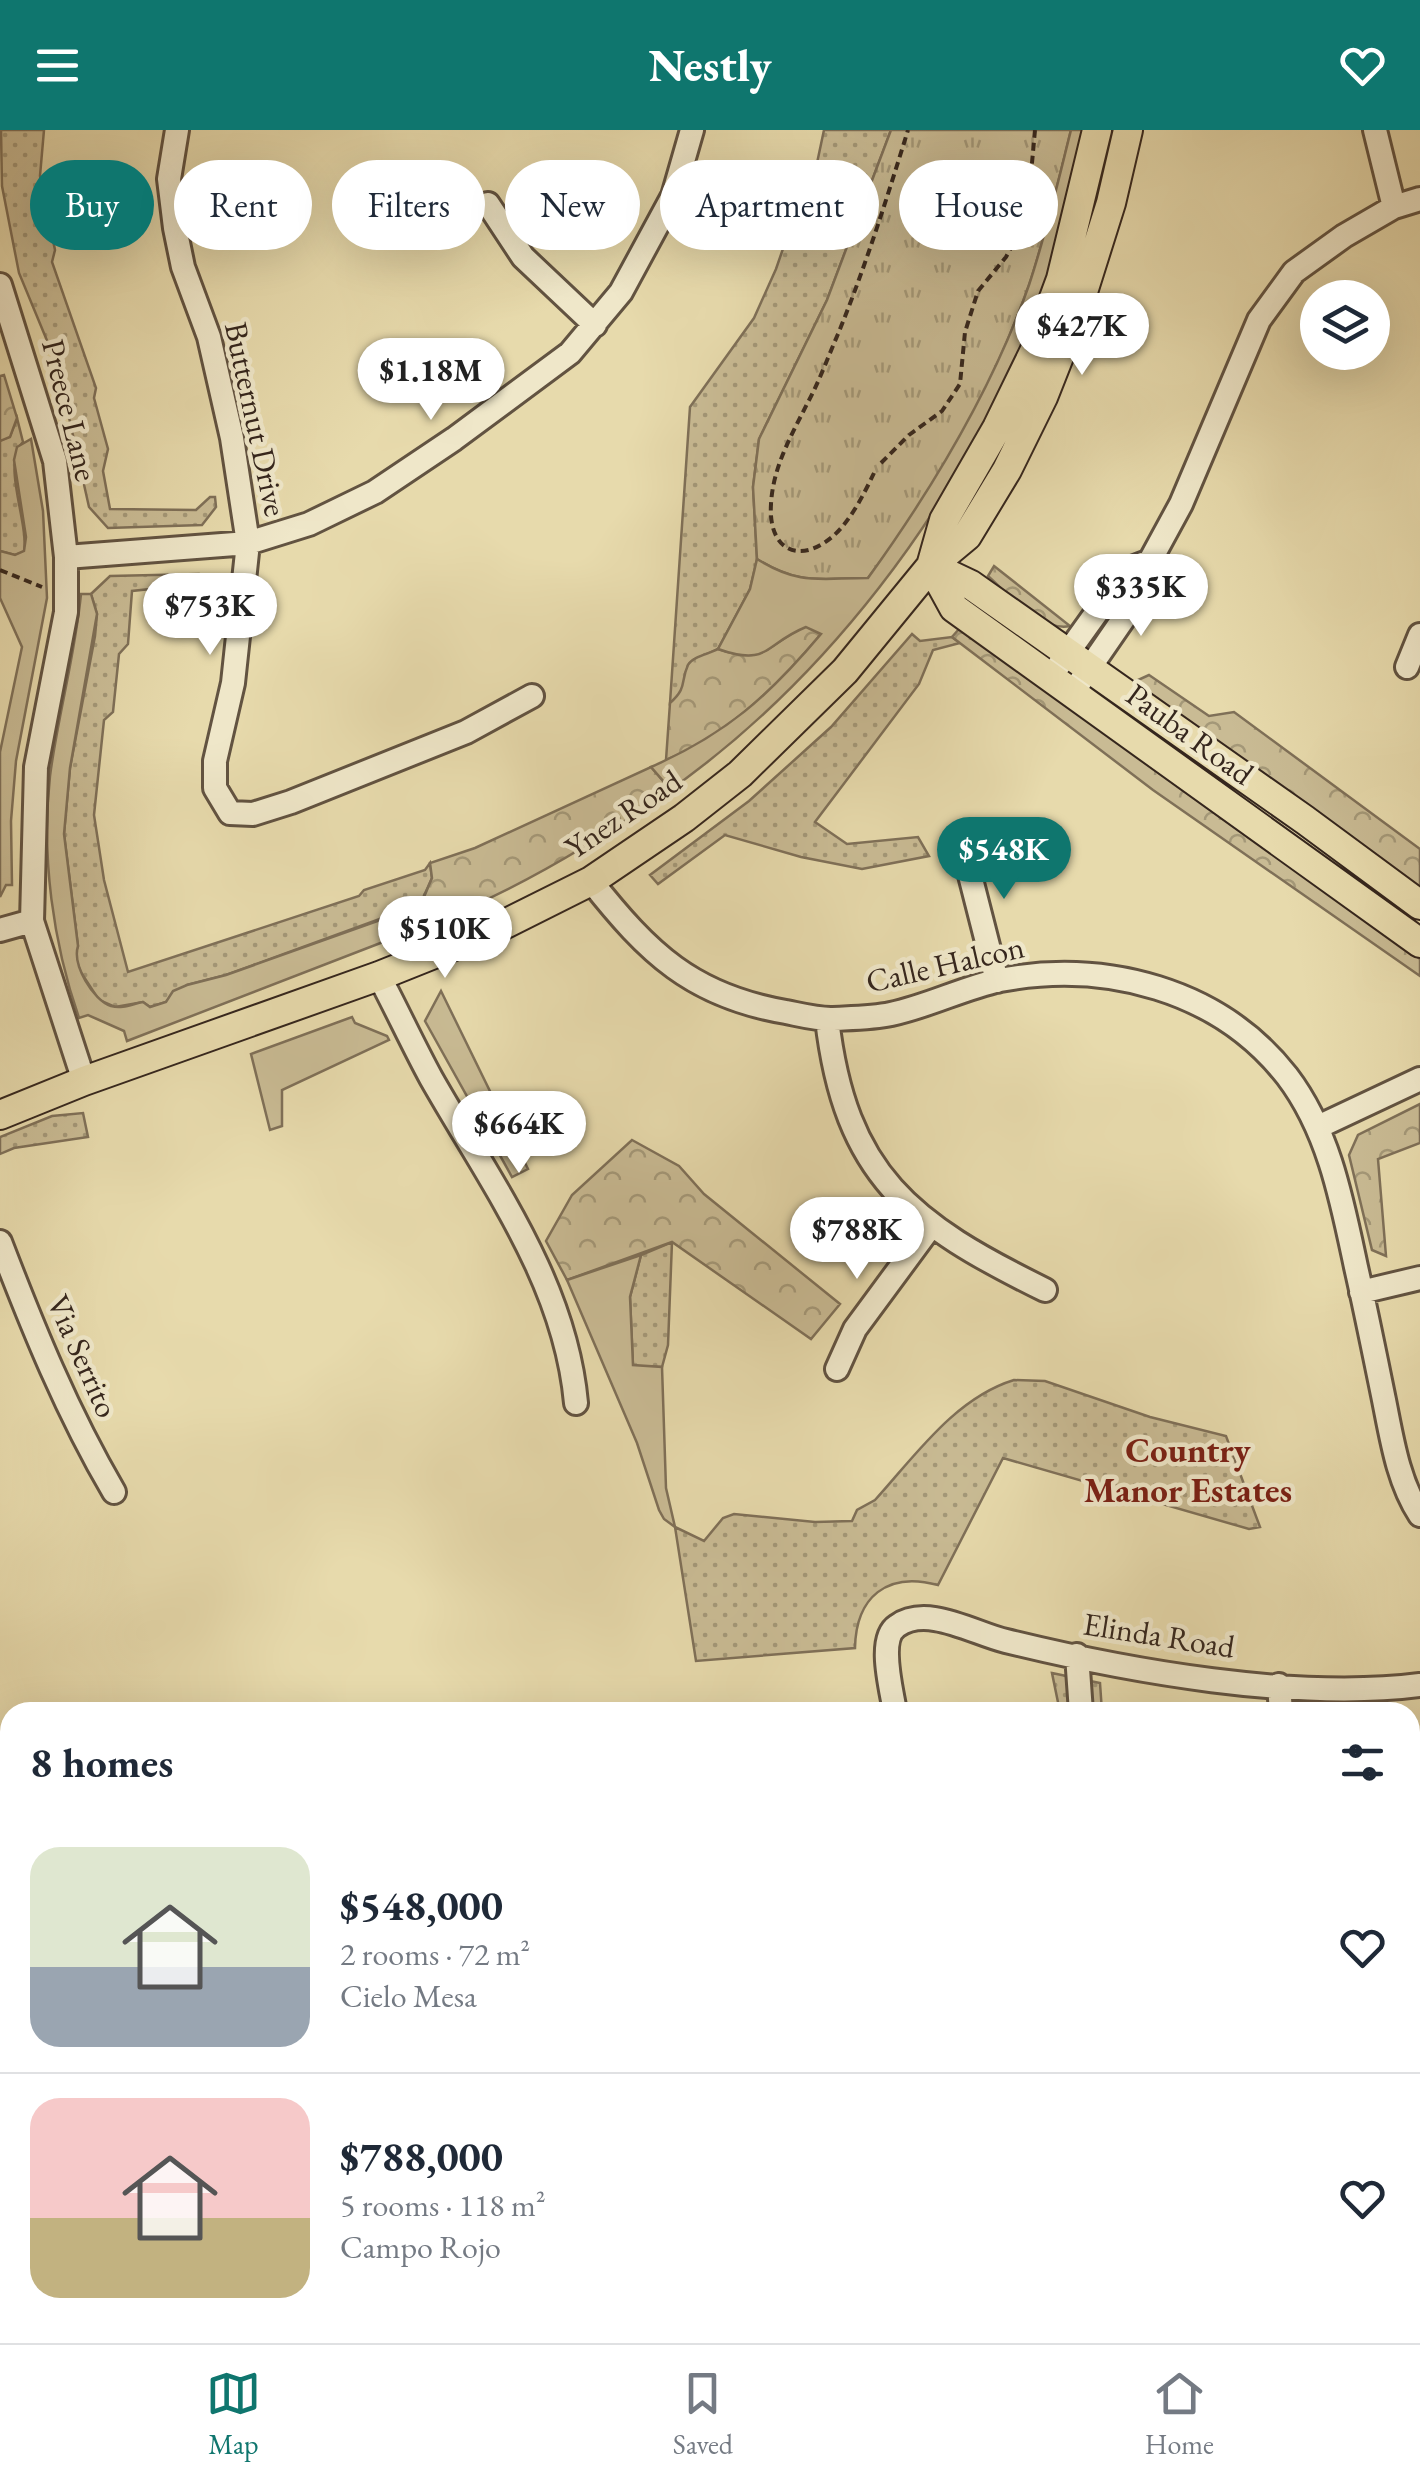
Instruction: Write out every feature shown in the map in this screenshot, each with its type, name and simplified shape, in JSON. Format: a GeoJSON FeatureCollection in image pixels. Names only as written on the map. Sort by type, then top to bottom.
{"type":"FeatureCollection","features":[{"type":"Feature","properties":{"kind":"main road","name":"Ynez Road"},"geometry":{"type":"LineString","coordinates":[[930,566],[944,520],[997,428],[1034,352],[1059,287],[1097,130]]}},
{"type":"Feature","properties":{"kind":"main road","name":"Ynez Road"},"geometry":{"type":"LineString","coordinates":[[0,1115],[489,932],[590,882],[740,774],[845,671],[930,566],[966,536],[1007,470],[1043,397],[1077,312],[1111,202],[1128,130]]}},
{"type":"Feature","properties":{"kind":"main road","name":"Pauba Road"},"geometry":{"type":"LineString","coordinates":[[930,566],[971,585],[1080,660],[1420,905]]}},
{"type":"Feature","properties":{"kind":"main road","name":"Pauba Road"},"geometry":{"type":"LineString","coordinates":[[930,566],[954,608],[1420,942]]}},
{"type":"Feature","properties":{"kind":"street","name":"Butternut Drive"},"geometry":{"type":"LineString","coordinates":[[177,130],[170,179],[175,228],[183,267],[213,354],[232,438],[248,544],[233,683],[216,761],[215,788],[230,813],[253,814],[291,802],[466,732],[532,696]]}},
{"type":"Feature","properties":{"kind":"street"},"geometry":{"type":"LineString","coordinates":[[66,557],[248,544],[309,524],[375,492],[546,372],[595,325],[621,292],[657,229],[673,196],[692,130]]}},
{"type":"Feature","properties":{"kind":"street"},"geometry":{"type":"LineString","coordinates":[[1375,130],[1394,207]]}},
{"type":"Feature","properties":{"kind":"street"},"geometry":{"type":"LineString","coordinates":[[1062,685],[1146,586],[1150,561],[1181,504],[1259,320],[1294,272],[1394,207],[1420,199]]}},
{"type":"Feature","properties":{"kind":"street"},"geometry":{"type":"LineString","coordinates":[[488,204],[523,257],[595,325]]}},
{"type":"Feature","properties":{"kind":"street","name":"Preece Lane"},"geometry":{"type":"LineString","coordinates":[[0,285],[55,461],[66,557],[66,612],[36,767],[32,922],[84,1081]]}},
{"type":"Feature","properties":{"kind":"street"},"geometry":{"type":"LineString","coordinates":[[1407,666],[1420,635]]}},
{"type":"Feature","properties":{"kind":"street"},"geometry":{"type":"LineString","coordinates":[[960,836],[998,981]]}},
{"type":"Feature","properties":{"kind":"street","name":"Calle Halcon"},"geometry":{"type":"LineString","coordinates":[[590,882],[632,933],[658,957],[711,991],[762,1008],[828,1019],[891,1014],[998,981],[1057,973],[1155,984],[1202,1004],[1245,1034],[1286,1076],[1318,1128],[1341,1198],[1394,1455],[1420,1515]]}},
{"type":"Feature","properties":{"kind":"street"},"geometry":{"type":"LineString","coordinates":[[0,930],[32,922]]}},
{"type":"Feature","properties":{"kind":"street"},"geometry":{"type":"LineString","coordinates":[[379,976],[550,1291],[567,1344],[576,1404]]}},
{"type":"Feature","properties":{"kind":"street"},"geometry":{"type":"LineString","coordinates":[[828,1019],[842,1098],[858,1136],[884,1180],[931,1226],[993,1265],[1045,1290]]}},
{"type":"Feature","properties":{"kind":"street"},"geometry":{"type":"LineString","coordinates":[[1318,1128],[1420,1079]]}},
{"type":"Feature","properties":{"kind":"street"},"geometry":{"type":"LineString","coordinates":[[837,1369],[855,1329],[931,1226]]}},
{"type":"Feature","properties":{"kind":"street","name":"Via Serrito"},"geometry":{"type":"LineString","coordinates":[[0,1242],[37,1340],[82,1436],[114,1492]]}},
{"type":"Feature","properties":{"kind":"street"},"geometry":{"type":"LineString","coordinates":[[1362,1292],[1420,1278]]}},
{"type":"Feature","properties":{"kind":"street","name":"Elinda Road"},"geometry":{"type":"LineString","coordinates":[[893,1702],[887,1640],[894,1627],[910,1619],[932,1619],[1005,1641],[1183,1675],[1371,1691],[1420,1685]]}},
{"type":"Feature","properties":{"kind":"street"},"geometry":{"type":"LineString","coordinates":[[1077,1656],[1081,1702]]}},
{"type":"Feature","properties":{"kind":"street"},"geometry":{"type":"LineString","coordinates":[[1279,1686],[1280,1702]]}},
{"type":"Feature","properties":{"kind":"path"},"geometry":{"type":"LineString","coordinates":[[874,473],[831,538],[816,548],[802,550],[790,551],[780,545],[771,520],[778,469],[838,334],[908,130]]}},
{"type":"Feature","properties":{"kind":"path"},"geometry":{"type":"LineString","coordinates":[[881,463],[909,434],[942,411],[960,384],[965,332],[978,291],[1006,256],[1027,218],[1035,130]]}},
{"type":"Feature","properties":{"kind":"path"},"geometry":{"type":"LineString","coordinates":[[0,570],[42,587]]}},
{"type":"Feature","properties":{"kind":"green space"},"geometry":{"type":"Polygon","coordinates":[[[1,130],[44,130],[41,160],[30,160],[30,250],[55,250],[52,262],[96,388],[94,398],[108,449],[103,471],[110,509],[196,510],[215,497],[216,507],[202,525],[108,528],[89,507],[64,395],[19,273],[2,186],[1,130]]]}},
{"type":"Feature","properties":{"kind":"green space"},"geometry":{"type":"Polygon","coordinates":[[[824,130],[891,130],[879,162],[818,160],[824,130]]]}},
{"type":"Feature","properties":{"kind":"green space"},"geometry":{"type":"Polygon","coordinates":[[[891,130],[1071,130],[1058,181],[1058,160],[899,160],[899,250],[1040,250],[1014,324],[980,400],[893,545],[868,578],[799,577],[757,559],[753,487],[759,439],[827,300],[846,250],[879,250],[879,162],[891,130]]]}},
{"type":"Feature","properties":{"kind":"green space"},"geometry":{"type":"Polygon","coordinates":[[[1071,130],[1086,130],[1058,237],[1058,181],[1071,130]]]}},
{"type":"Feature","properties":{"kind":"green space"},"geometry":{"type":"Polygon","coordinates":[[[783,250],[846,250],[827,300],[759,439],[753,487],[757,559],[750,589],[718,649],[688,665],[682,693],[670,703],[690,407],[754,318],[783,250]]]}},
{"type":"Feature","properties":{"kind":"green space"},"geometry":{"type":"Polygon","coordinates":[[[1040,250],[1054,250],[1029,328],[999,396],[924,526],[879,588],[778,700],[663,795],[664,782],[651,767],[702,741],[745,711],[821,634],[806,627],[765,651],[747,656],[718,649],[750,589],[757,559],[798,577],[868,578],[938,473],[979,400],[1040,250]]]}},
{"type":"Feature","properties":{"kind":"green space"},"geometry":{"type":"Polygon","coordinates":[[[4,375],[17,418],[10,437],[0,441],[0,376],[4,375]]]}},
{"type":"Feature","properties":{"kind":"green space"},"geometry":{"type":"Polygon","coordinates":[[[17,418],[23,442],[17,452],[15,478],[24,552],[15,555],[0,551],[0,441],[10,436],[17,418]]]}},
{"type":"Feature","properties":{"kind":"green space"},"geometry":{"type":"Polygon","coordinates":[[[31,439],[43,511],[47,598],[16,761],[11,821],[12,885],[6,885],[0,897],[0,752],[22,647],[0,598],[0,551],[15,555],[24,551],[26,537],[14,460],[17,447],[31,439]]]}},
{"type":"Feature","properties":{"kind":"green space"},"geometry":{"type":"Polygon","coordinates":[[[994,566],[1070,626],[1048,623],[1026,610],[988,576],[994,566]]]}},
{"type":"Feature","properties":{"kind":"green space"},"geometry":{"type":"Polygon","coordinates":[[[199,574],[208,583],[132,591],[128,644],[119,654],[113,712],[104,720],[94,815],[104,880],[128,972],[359,896],[364,890],[425,870],[430,863],[432,878],[418,909],[407,909],[226,975],[187,985],[166,1002],[150,1007],[143,1002],[115,1007],[99,1000],[80,971],[64,834],[70,768],[95,636],[97,614],[91,594],[110,576],[199,574]]]}},
{"type":"Feature","properties":{"kind":"green space"},"geometry":{"type":"Polygon","coordinates":[[[81,594],[91,594],[97,614],[70,768],[64,834],[78,963],[97,997],[111,1006],[143,1002],[150,1007],[166,1002],[173,991],[187,985],[226,975],[414,908],[418,909],[416,916],[427,925],[127,1041],[124,1031],[88,1015],[79,1018],[56,930],[47,837],[50,776],[81,594]]]}},
{"type":"Feature","properties":{"kind":"green space"},"geometry":{"type":"Polygon","coordinates":[[[806,626],[821,634],[769,690],[732,722],[666,760],[670,703],[681,688],[690,662],[718,649],[757,654],[806,626]]]}},
{"type":"Feature","properties":{"kind":"green space"},"geometry":{"type":"Polygon","coordinates":[[[960,628],[1420,959],[1420,976],[1153,790],[952,637],[960,628]]]}},
{"type":"Feature","properties":{"kind":"green space"},"geometry":{"type":"Polygon","coordinates":[[[912,634],[920,641],[952,637],[960,643],[933,650],[919,684],[815,822],[847,844],[918,837],[929,856],[862,869],[801,857],[725,835],[658,884],[650,875],[749,801],[831,727],[912,634]]]}},
{"type":"Feature","properties":{"kind":"green space"},"geometry":{"type":"Polygon","coordinates":[[[1149,675],[1209,716],[1234,712],[1420,849],[1420,894],[1127,685],[1149,675]]]}},
{"type":"Feature","properties":{"kind":"green space"},"geometry":{"type":"Polygon","coordinates":[[[651,767],[664,782],[663,795],[607,833],[519,884],[458,912],[427,925],[416,916],[432,878],[430,863],[475,848],[651,767]]]}},
{"type":"Feature","properties":{"kind":"green space"},"geometry":{"type":"Polygon","coordinates":[[[441,991],[528,1169],[512,1177],[425,1021],[441,991]]]}},
{"type":"Feature","properties":{"kind":"green space"},"geometry":{"type":"Polygon","coordinates":[[[352,1017],[355,1023],[389,1040],[282,1090],[282,1126],[270,1130],[251,1054],[352,1017]]]}},
{"type":"Feature","properties":{"kind":"green space"},"geometry":{"type":"Polygon","coordinates":[[[1420,1104],[1420,1143],[1378,1159],[1386,1256],[1372,1250],[1349,1155],[1358,1135],[1420,1104]]]}},
{"type":"Feature","properties":{"kind":"green space"},"geometry":{"type":"Polygon","coordinates":[[[83,1113],[88,1137],[14,1148],[0,1154],[0,1137],[52,1116],[83,1113]]]}},
{"type":"Feature","properties":{"kind":"green space"},"geometry":{"type":"Polygon","coordinates":[[[632,1140],[679,1166],[704,1194],[840,1304],[811,1339],[672,1242],[567,1280],[546,1241],[572,1195],[632,1140]]]}},
{"type":"Feature","properties":{"kind":"green space"},"geometry":{"type":"Polygon","coordinates":[[[672,1242],[668,1345],[662,1367],[633,1366],[630,1297],[641,1255],[672,1242]]]}},
{"type":"Feature","properties":{"kind":"green space"},"geometry":{"type":"Polygon","coordinates":[[[641,1255],[630,1297],[633,1365],[662,1367],[666,1488],[675,1527],[659,1510],[637,1443],[567,1280],[641,1255]]]}},
{"type":"Feature","properties":{"kind":"green space"},"geometry":{"type":"Polygon","coordinates":[[[1014,1380],[1045,1381],[1150,1417],[1226,1436],[1260,1527],[1249,1529],[1003,1458],[938,1585],[904,1582],[878,1592],[861,1615],[855,1648],[696,1661],[675,1527],[704,1541],[723,1518],[734,1514],[815,1522],[852,1521],[857,1510],[875,1500],[955,1414],[973,1400],[1014,1380]]]}},
{"type":"Feature","properties":{"kind":"green space"},"geometry":{"type":"Polygon","coordinates":[[[1052,1673],[1100,1683],[1101,1702],[1058,1702],[1052,1673]]]}},
{"type":"Feature","properties":{"kind":"district","name":"Country Manor Estates"},"geometry":{"type":"Point","coordinates":[1188,1470]}}]}
